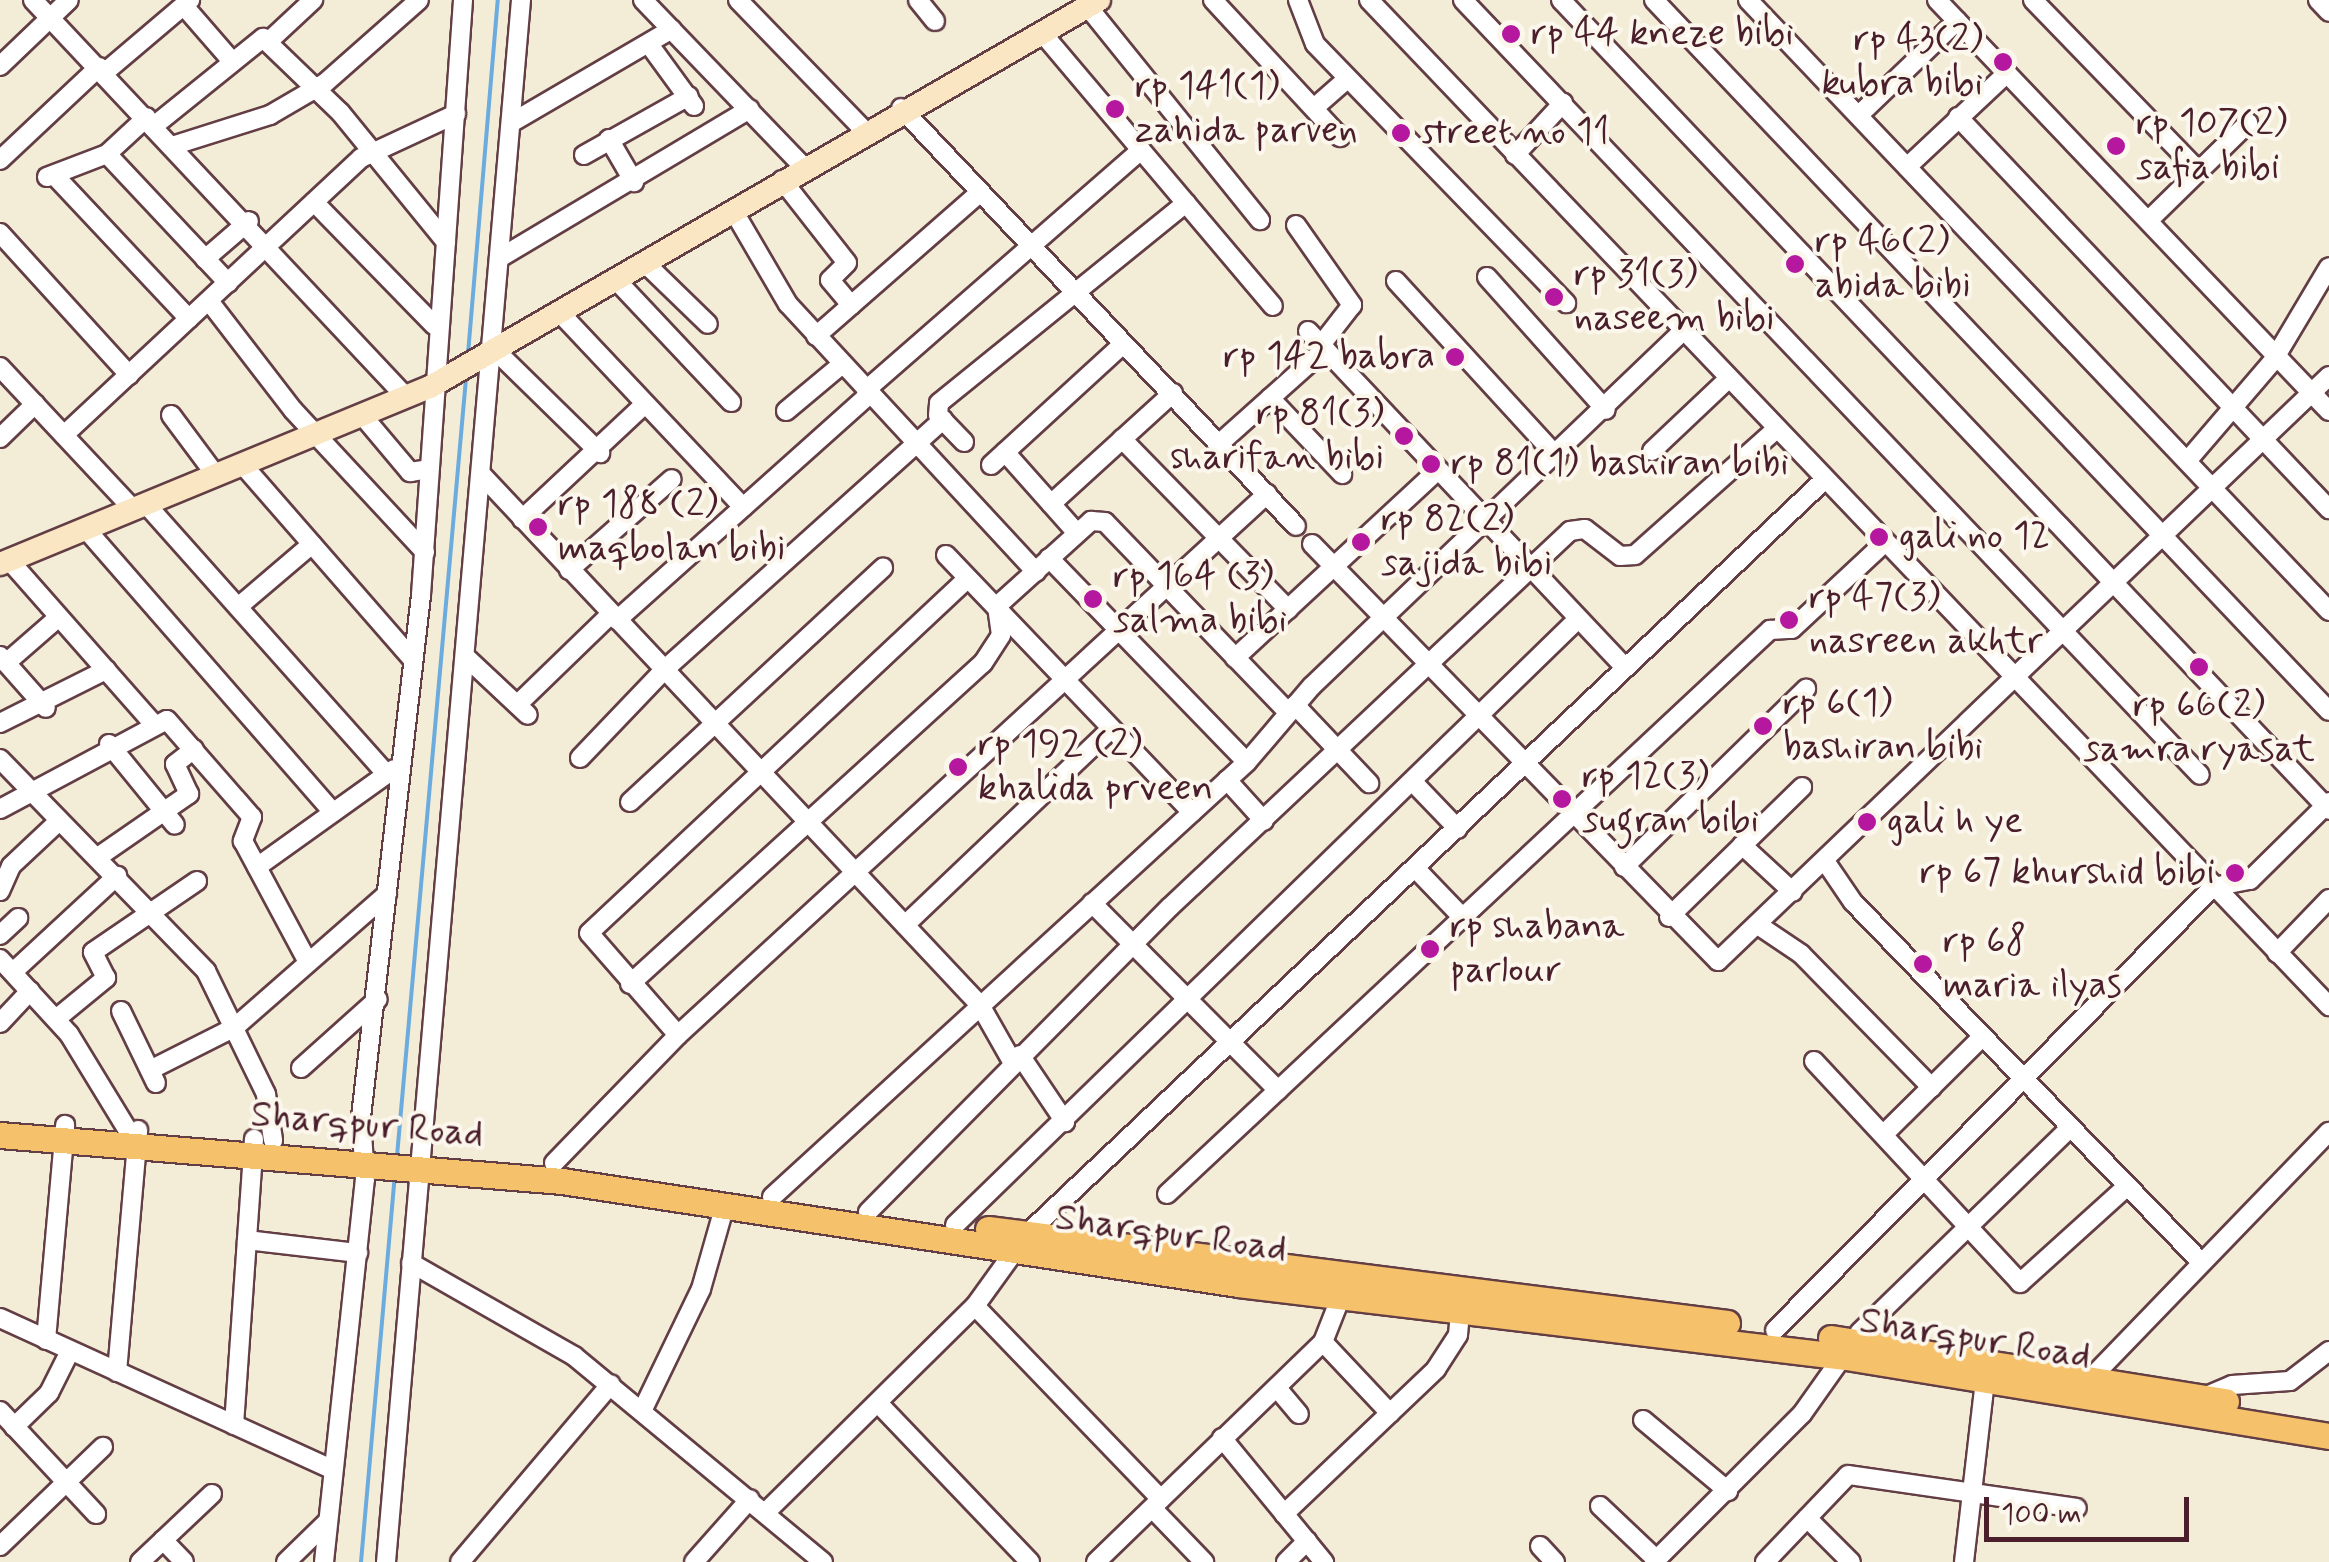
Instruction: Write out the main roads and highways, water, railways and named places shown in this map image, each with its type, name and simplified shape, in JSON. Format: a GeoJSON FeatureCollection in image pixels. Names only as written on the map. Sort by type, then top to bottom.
{"type":"FeatureCollection","features":[{"type":"Feature","properties":{"kind":"main road","name":"Sharqpur Road"},"geometry":{"type":"LineString","coordinates":[[0,1120],[65,1132]]}},
{"type":"Feature","properties":{"kind":"main road","name":"Sharqpur Road"},"geometry":{"type":"LineString","coordinates":[[0,1135],[134,1135],[365,1155],[554,1163],[955,1225],[1021,1242],[1342,1294],[1460,1297],[1775,1330],[1985,1381],[2329,1436]]}},
{"type":"Feature","properties":{"kind":"main road","name":"Sharqpur Road"},"geometry":{"type":"LineString","coordinates":[[410,1157],[725,1206],[2092,1377],[2329,1419]]}},
{"type":"Feature","properties":{"kind":"waterway"},"geometry":{"type":"LineString","coordinates":[[468,354],[498,0]]}},
{"type":"Feature","properties":{"kind":"waterway"},"geometry":{"type":"LineString","coordinates":[[397,1156],[466,378]]}},
{"type":"Feature","properties":{"kind":"waterway"},"geometry":{"type":"LineString","coordinates":[[361,1562],[395,1175]]}},
{"type":"Feature","properties":{"kind":"place","name":"rp 44 kneze bibi"},"geometry":{"type":"Point","coordinates":[1511,34]}},
{"type":"Feature","properties":{"kind":"place","name":"rp 43(2) kubra bibi"},"geometry":{"type":"Point","coordinates":[2003,62]}},
{"type":"Feature","properties":{"kind":"place","name":"rp 141(1) zahida parven"},"geometry":{"type":"Point","coordinates":[1115,109]}},
{"type":"Feature","properties":{"kind":"place","name":"street no 11"},"geometry":{"type":"Point","coordinates":[1401,133]}},
{"type":"Feature","properties":{"kind":"place","name":"rp 107(2) safia bibi"},"geometry":{"type":"Point","coordinates":[2116,146]}},
{"type":"Feature","properties":{"kind":"place","name":"rp 46(2) abida bibi"},"geometry":{"type":"Point","coordinates":[1795,264]}},
{"type":"Feature","properties":{"kind":"place","name":"rp 31(3) naseem bibi"},"geometry":{"type":"Point","coordinates":[1554,297]}},
{"type":"Feature","properties":{"kind":"place","name":"rp 142 babra"},"geometry":{"type":"Point","coordinates":[1455,357]}},
{"type":"Feature","properties":{"kind":"place","name":"rp 81(3) sharifan bibi"},"geometry":{"type":"Point","coordinates":[1404,436]}},
{"type":"Feature","properties":{"kind":"place","name":"rp 81(1) bashiran bibi"},"geometry":{"type":"Point","coordinates":[1431,464]}},
{"type":"Feature","properties":{"kind":"place","name":"rp 188 (2) maqbolan bibi"},"geometry":{"type":"Point","coordinates":[538,527]}},
{"type":"Feature","properties":{"kind":"place","name":"gali no 12"},"geometry":{"type":"Point","coordinates":[1879,537]}},
{"type":"Feature","properties":{"kind":"place","name":"rp 82(2) sajida bibi"},"geometry":{"type":"Point","coordinates":[1361,542]}},
{"type":"Feature","properties":{"kind":"place","name":"rp 164 (3) salma bibi"},"geometry":{"type":"Point","coordinates":[1093,599]}},
{"type":"Feature","properties":{"kind":"place","name":"rp 47(3) nasreen akhtr"},"geometry":{"type":"Point","coordinates":[1789,620]}},
{"type":"Feature","properties":{"kind":"place","name":"rp 66(2) samra ryasat"},"geometry":{"type":"Point","coordinates":[2199,667]}},
{"type":"Feature","properties":{"kind":"place","name":"rp 6(1) bashiran bibi"},"geometry":{"type":"Point","coordinates":[1763,726]}},
{"type":"Feature","properties":{"kind":"place","name":"rp 192 (2) khalida prveen"},"geometry":{"type":"Point","coordinates":[958,767]}},
{"type":"Feature","properties":{"kind":"place","name":"rp 12(3) sugran bibi"},"geometry":{"type":"Point","coordinates":[1562,799]}},
{"type":"Feature","properties":{"kind":"place","name":"gali h ye"},"geometry":{"type":"Point","coordinates":[1867,822]}},
{"type":"Feature","properties":{"kind":"place","name":"rp 67 khurshid bibi"},"geometry":{"type":"Point","coordinates":[2235,873]}},
{"type":"Feature","properties":{"kind":"place","name":"rp shabana parlour"},"geometry":{"type":"Point","coordinates":[1430,949]}},
{"type":"Feature","properties":{"kind":"place","name":"rp 68 maria ilyas"},"geometry":{"type":"Point","coordinates":[1923,964]}}]}
